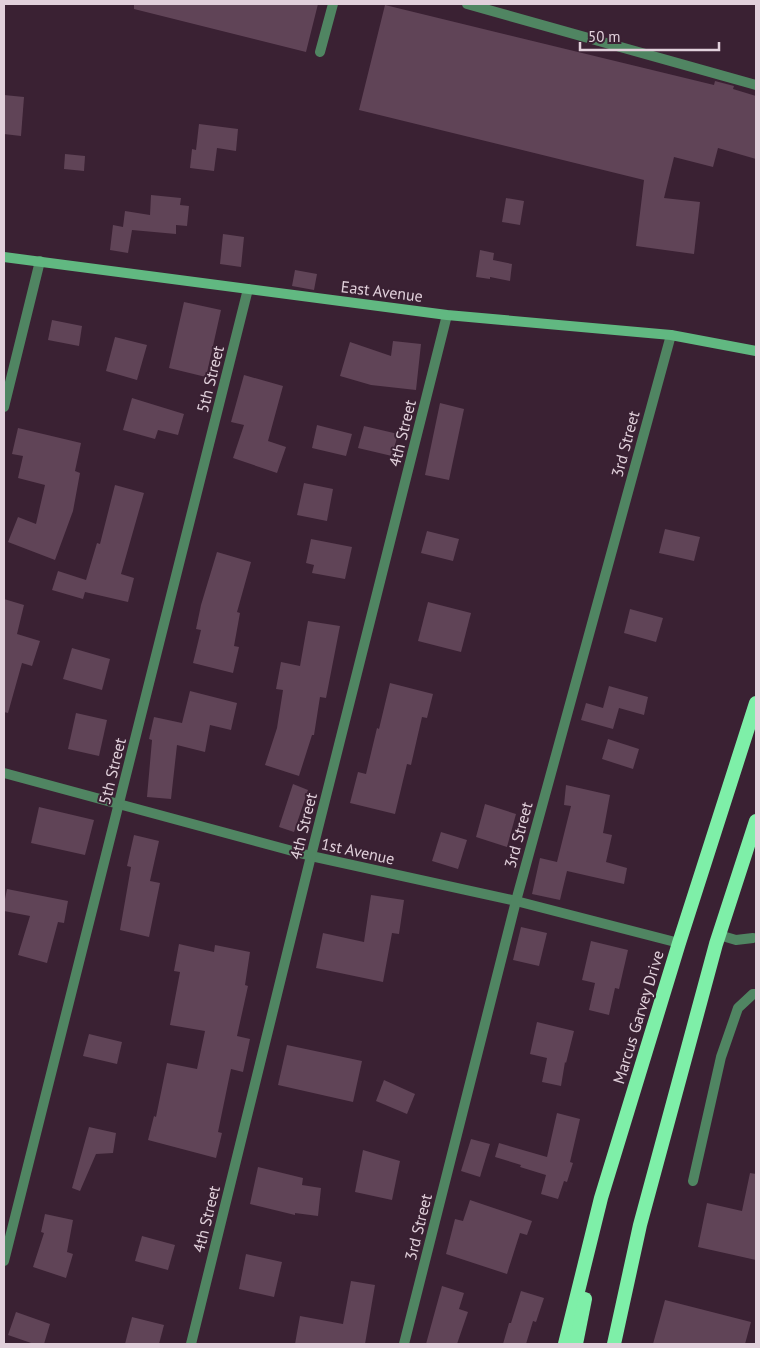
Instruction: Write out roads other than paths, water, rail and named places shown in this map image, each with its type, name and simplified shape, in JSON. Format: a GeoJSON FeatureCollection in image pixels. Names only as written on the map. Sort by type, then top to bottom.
{"type":"FeatureCollection","features":[{"type":"Feature","properties":{"kind":"highway","name":"Marcus Garvey Drive"},"geometry":{"type":"LineString","coordinates":[[565,1344],[601,1198],[679,943],[756,703]]}},
{"type":"Feature","properties":{"kind":"highway"},"geometry":{"type":"LineString","coordinates":[[614,1344],[640,1226],[719,935],[756,821]]}},
{"type":"Feature","properties":{"kind":"highway"},"geometry":{"type":"LineString","coordinates":[[576,1344],[608,1178]]}},
{"type":"Feature","properties":{"kind":"main road","name":"East Avenue"},"geometry":{"type":"LineString","coordinates":[[4,257],[447,315],[671,335],[756,351]]}},
{"type":"Feature","properties":{"kind":"street"},"geometry":{"type":"LineString","coordinates":[[320,52],[333,4]]}},
{"type":"Feature","properties":{"kind":"street"},"geometry":{"type":"LineString","coordinates":[[467,4],[756,85]]}},
{"type":"Feature","properties":{"kind":"street"},"geometry":{"type":"LineString","coordinates":[[4,407],[40,261]]}},
{"type":"Feature","properties":{"kind":"street","name":"5th Street"},"geometry":{"type":"LineString","coordinates":[[4,1261],[248,289]]}},
{"type":"Feature","properties":{"kind":"street","name":"4th Street"},"geometry":{"type":"LineString","coordinates":[[191,1344],[447,315]]}},
{"type":"Feature","properties":{"kind":"street","name":"3rd Street"},"geometry":{"type":"LineString","coordinates":[[404,1344],[516,901],[671,335]]}},
{"type":"Feature","properties":{"kind":"street","name":"1st Avenue"},"geometry":{"type":"LineString","coordinates":[[4,773],[311,856],[516,901],[679,943]]}},
{"type":"Feature","properties":{"kind":"street"},"geometry":{"type":"LineString","coordinates":[[719,935],[736,940],[755,940],[756,927]]}},
{"type":"Feature","properties":{"kind":"street"},"geometry":{"type":"LineString","coordinates":[[693,1182],[721,1057],[738,1008],[753,994],[756,994]]}}]}
